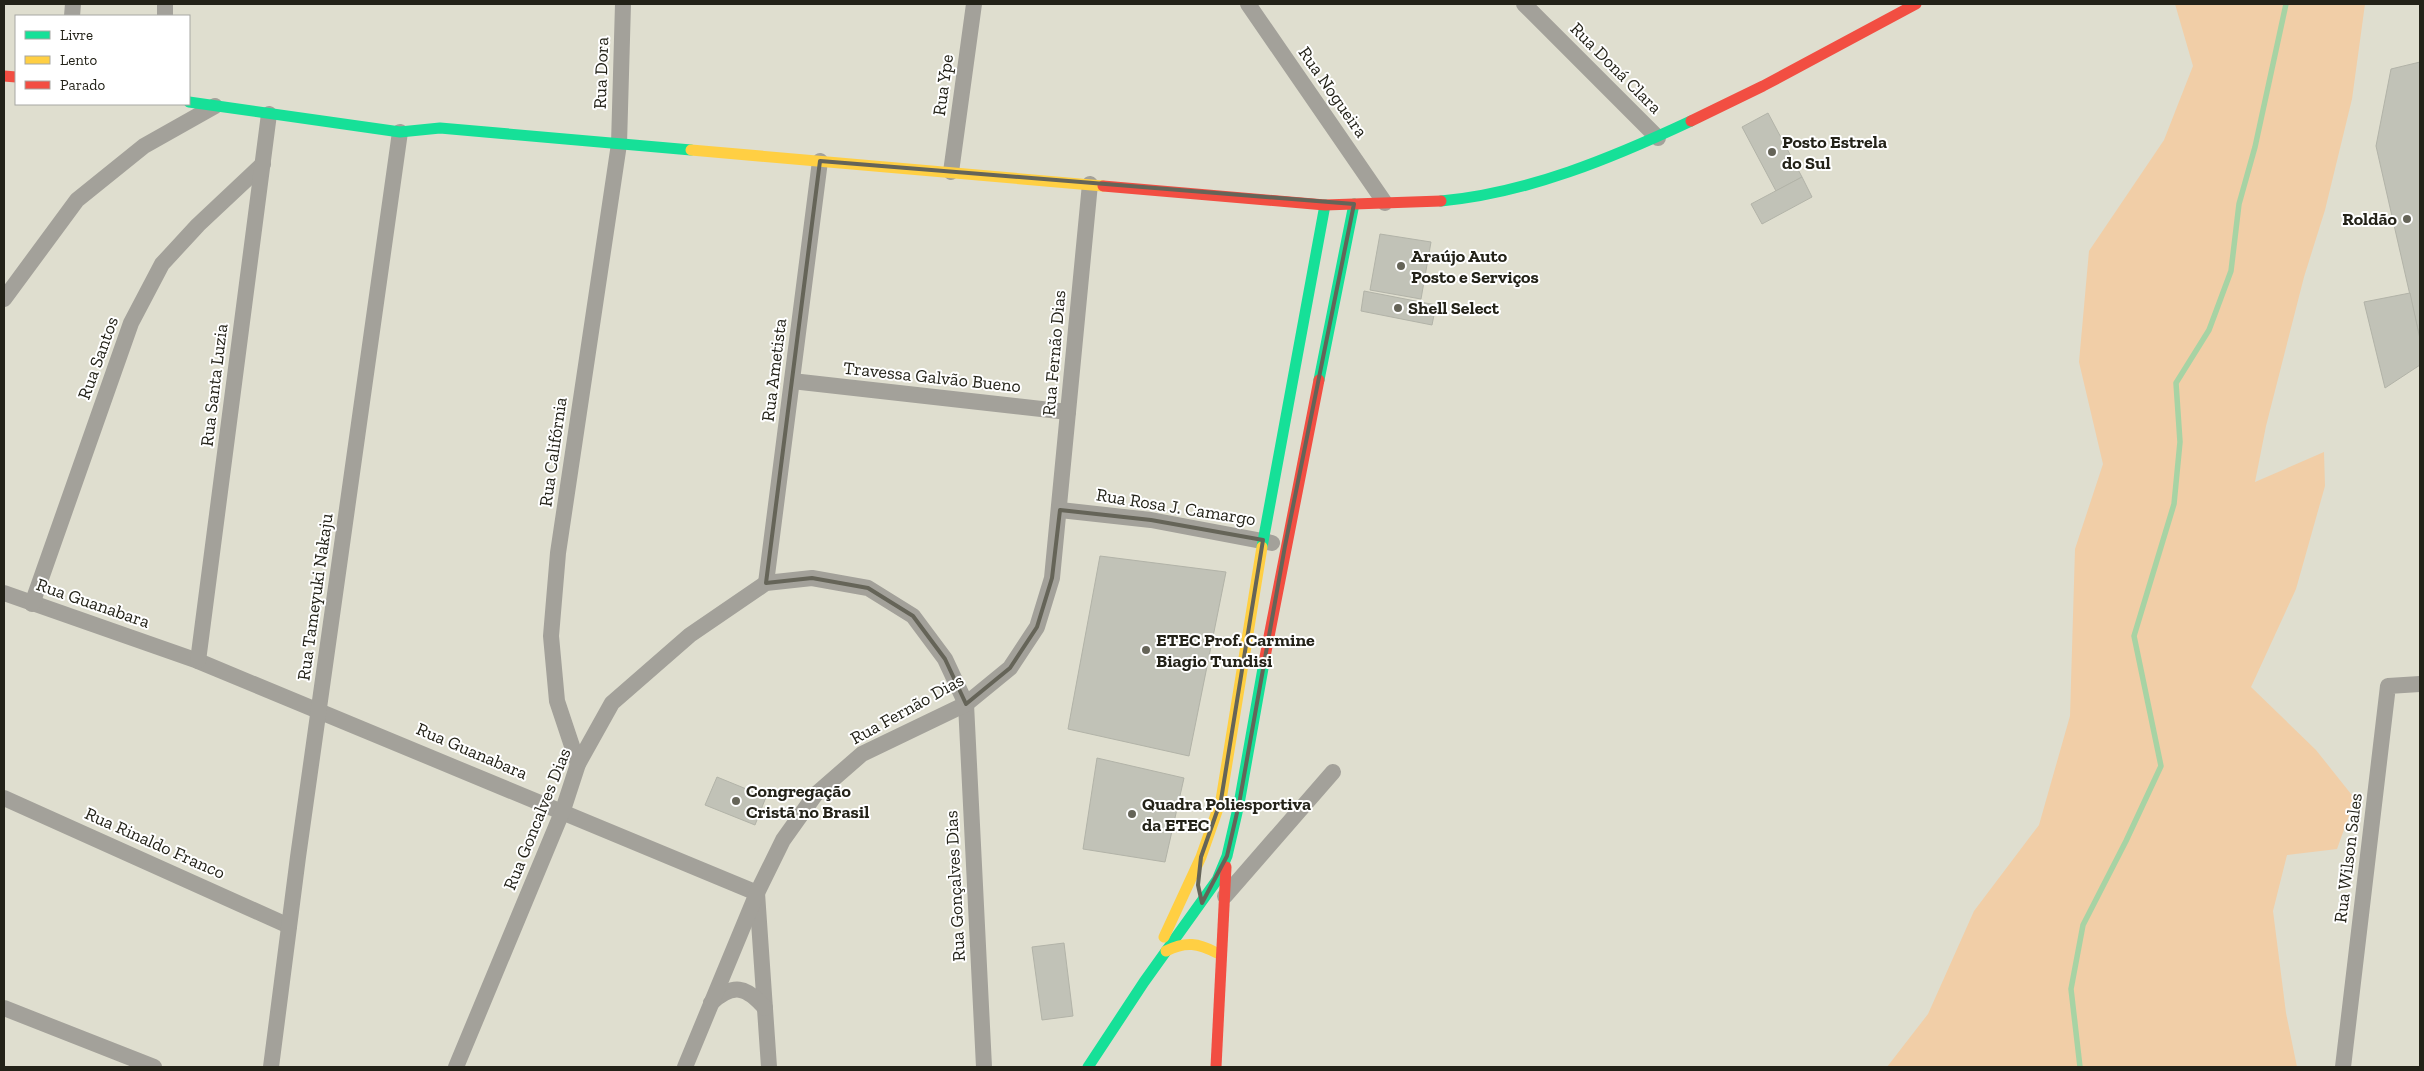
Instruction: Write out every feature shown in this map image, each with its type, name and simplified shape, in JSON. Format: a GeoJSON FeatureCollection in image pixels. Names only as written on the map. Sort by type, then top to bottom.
{"type":"FeatureCollection","features":[{"type":"Feature","properties":{"kind":"main road"},"geometry":{"type":"LineString","coordinates":[[190,102],[400,132],[440,128],[1325,205],[1435,202],[1494,193],[1550,178],[1658,138],[1916,4]]}},
{"type":"Feature","properties":{"kind":"main road"},"geometry":{"type":"LineString","coordinates":[[1088,1067],[1144,982],[1202,903],[1217,880],[1227,856],[1239,804],[1285,546],[1354,204]]}},
{"type":"Feature","properties":{"kind":"main road"},"geometry":{"type":"LineString","coordinates":[[1144,982],[1201,856],[1221,800],[1263,540],[1325,205]]}},
{"type":"Feature","properties":{"kind":"main road"},"geometry":{"type":"LineString","coordinates":[[1201,856],[1198,885],[1221,969]]}},
{"type":"Feature","properties":{"kind":"main road"},"geometry":{"type":"LineString","coordinates":[[1216,1067],[1227,856]]}},
{"type":"Feature","properties":{"kind":"main road"},"geometry":{"type":"LineString","coordinates":[[1166,951],[1182,943],[1198,942],[1217,953]]}},
{"type":"Feature","properties":{"kind":"street","name":"Rua Dora"},"geometry":{"type":"LineString","coordinates":[[619,144],[623,4]]}},
{"type":"Feature","properties":{"kind":"street","name":"Rua Ype"},"geometry":{"type":"LineString","coordinates":[[951,172],[974,4]]}},
{"type":"Feature","properties":{"kind":"street","name":"Rua Nogueira"},"geometry":{"type":"LineString","coordinates":[[1248,4],[1385,203]]}},
{"type":"Feature","properties":{"kind":"street","name":"Rua Doná Clara"},"geometry":{"type":"LineString","coordinates":[[1524,4],[1658,138]]}},
{"type":"Feature","properties":{"kind":"street"},"geometry":{"type":"LineString","coordinates":[[4,299],[77,200],[144,146],[215,106]]}},
{"type":"Feature","properties":{"kind":"street","name":"Rua Santa Luzia"},"geometry":{"type":"LineString","coordinates":[[198,661],[270,114]]}},
{"type":"Feature","properties":{"kind":"street","name":"Rua Tameyuki Nakaju"},"geometry":{"type":"LineString","coordinates":[[271,1067],[400,132]]}},
{"type":"Feature","properties":{"kind":"street","name":"Rua Califórnia"},"geometry":{"type":"LineString","coordinates":[[578,764],[557,701],[551,636],[558,553],[619,144]]}},
{"type":"Feature","properties":{"kind":"street","name":"Rua Ametista"},"geometry":{"type":"LineString","coordinates":[[766,583],[820,161]]}},
{"type":"Feature","properties":{"kind":"street","name":"Rua Santos"},"geometry":{"type":"LineString","coordinates":[[32,604],[131,324],[162,264],[198,225],[263,164]]}},
{"type":"Feature","properties":{"kind":"street","name":"Rua Fernão Dias"},"geometry":{"type":"LineString","coordinates":[[685,1067],[757,893],[782,840],[815,795],[862,754],[966,704],[1010,668],[1037,627],[1052,578],[1090,184]]}},
{"type":"Feature","properties":{"kind":"street","name":"Travessa Galvão Bueno"},"geometry":{"type":"LineString","coordinates":[[792,382],[1068,412]]}},
{"type":"Feature","properties":{"kind":"street","name":"Rua Rosa J. Camargo"},"geometry":{"type":"LineString","coordinates":[[1060,510],[1151,520],[1263,540],[1285,546]]}},
{"type":"Feature","properties":{"kind":"street","name":"Rua Goncalves Dias"},"geometry":{"type":"LineString","coordinates":[[456,1067],[563,810],[578,764],[612,703],[690,635],[766,583],[812,578],[868,588],[912,616],[945,659],[966,704]]}},
{"type":"Feature","properties":{"kind":"street","name":"Rua Guanabara"},"geometry":{"type":"LineString","coordinates":[[4,593],[198,661],[563,810],[757,893]]}},
{"type":"Feature","properties":{"kind":"street","name":"Rua Wilson Sales"},"geometry":{"type":"LineString","coordinates":[[2343,1067],[2388,686],[2420,684]]}},
{"type":"Feature","properties":{"kind":"street","name":"Rua Gonçalves Dias"},"geometry":{"type":"LineString","coordinates":[[966,704],[984,1067]]}},
{"type":"Feature","properties":{"kind":"street"},"geometry":{"type":"LineString","coordinates":[[1225,896],[1333,772]]}},
{"type":"Feature","properties":{"kind":"street","name":"Rua Rinaldo Franco"},"geometry":{"type":"LineString","coordinates":[[4,798],[289,926]]}},
{"type":"Feature","properties":{"kind":"street"},"geometry":{"type":"LineString","coordinates":[[757,893],[769,1067]]}},
{"type":"Feature","properties":{"kind":"street"},"geometry":{"type":"LineString","coordinates":[[710,1004],[722,993],[737,989],[752,994],[765,1008]]}},
{"type":"Feature","properties":{"kind":"street"},"geometry":{"type":"LineString","coordinates":[[4,1008],[154,1067]]}},
{"type":"Feature","properties":{"kind":"highlighted area"},"geometry":{"type":"Polygon","coordinates":[[[820,161],[1354,204],[1285,546],[1239,804],[1227,856],[1202,903],[1198,885],[1201,857],[1221,800],[1263,540],[1151,520],[1060,510],[1052,578],[1037,627],[1010,668],[966,704],[945,659],[913,616],[868,588],[812,578],[766,583],[820,161]]]}},
{"type":"Feature","properties":{"kind":"shaded area"},"geometry":{"type":"Polygon","coordinates":[[[2175,4],[2365,4],[2352,99],[2325,210],[2304,277],[2266,426],[2255,482],[2324,452],[2325,486],[2296,589],[2251,687],[2316,750],[2355,799],[2337,849],[2287,855],[2273,911],[2286,1013],[2297,1067],[1887,1067],[1928,1014],[1974,911],[2039,825],[2070,716],[2075,549],[2103,464],[2079,362],[2089,251],[2164,140],[2193,66],[2175,4]]]}},
{"type":"Feature","properties":{"kind":"building","name":"Roldão"},"geometry":{"type":"Polygon","coordinates":[[[2420,62],[2420,339],[2376,146],[2391,69],[2420,62]]]}},
{"type":"Feature","properties":{"kind":"building","name":"Posto Estrela do Sul"},"geometry":{"type":"Polygon","coordinates":[[[1768,113],[1802,177],[1776,191],[1742,127],[1768,113]]]}},
{"type":"Feature","properties":{"kind":"building"},"geometry":{"type":"Polygon","coordinates":[[[1802,177],[1812,197],[1762,224],[1751,204],[1802,177]]]}},
{"type":"Feature","properties":{"kind":"building","name":"Araújo Auto Posto e Serviços"},"geometry":{"type":"Polygon","coordinates":[[[1380,234],[1431,242],[1421,299],[1370,290],[1380,234]]]}},
{"type":"Feature","properties":{"kind":"building","name":"Shell Select"},"geometry":{"type":"Polygon","coordinates":[[[1364,291],[1436,305],[1432,325],[1361,311],[1364,291]]]}},
{"type":"Feature","properties":{"kind":"building"},"geometry":{"type":"Polygon","coordinates":[[[2410,293],[2420,339],[2420,365],[2385,388],[2364,302],[2410,293]]]}},
{"type":"Feature","properties":{"kind":"building","name":"ETEC Prof. Carmine Biagio Tundisi"},"geometry":{"type":"Polygon","coordinates":[[[1100,556],[1226,572],[1189,756],[1068,729],[1100,556]]]}},
{"type":"Feature","properties":{"kind":"building","name":"Quadra Poliesportiva da ETEC"},"geometry":{"type":"Polygon","coordinates":[[[1097,758],[1184,778],[1165,862],[1083,849],[1097,758]]]}},
{"type":"Feature","properties":{"kind":"building","name":"Congregação Cristã no Brasil"},"geometry":{"type":"Polygon","coordinates":[[[717,777],[766,797],[755,825],[705,805],[717,777]]]}},
{"type":"Feature","properties":{"kind":"building"},"geometry":{"type":"Polygon","coordinates":[[[1064,943],[1073,1016],[1042,1020],[1032,947],[1064,943]]]}},
{"type":"Feature","properties":{"kind":"waterway"},"geometry":{"type":"LineString","coordinates":[[2080,1067],[2071,989],[2083,925],[2126,841],[2161,766],[2134,636],[2174,504],[2180,442],[2176,383],[2209,330],[2231,271],[2239,204],[2255,147],[2286,4]]}},
{"type":"Feature","properties":{"kind":"traffic: fast"},"geometry":{"type":"LineString","coordinates":[[190,102],[400,132],[440,128],[691,150]]}},
{"type":"Feature","properties":{"kind":"traffic: fast"},"geometry":{"type":"LineString","coordinates":[[1441,201],[1473,197],[1538,182],[1631,148],[1691,121]]}},
{"type":"Feature","properties":{"kind":"traffic: fast"},"geometry":{"type":"LineString","coordinates":[[1319,380],[1354,204]]}},
{"type":"Feature","properties":{"kind":"traffic: fast"},"geometry":{"type":"LineString","coordinates":[[1262,547],[1325,205]]}},
{"type":"Feature","properties":{"kind":"traffic: fast"},"geometry":{"type":"LineString","coordinates":[[1088,1067],[1144,982],[1217,880],[1227,856],[1239,804],[1265,657]]}},
{"type":"Feature","properties":{"kind":"traffic: slow"},"geometry":{"type":"LineString","coordinates":[[691,150],[1103,186]]}},
{"type":"Feature","properties":{"kind":"traffic: slow"},"geometry":{"type":"LineString","coordinates":[[1164,937],[1201,857],[1221,800],[1262,547]]}},
{"type":"Feature","properties":{"kind":"traffic: slow"},"geometry":{"type":"LineString","coordinates":[[1166,951],[1192,944],[1217,953]]}},
{"type":"Feature","properties":{"kind":"traffic: jam"},"geometry":{"type":"LineString","coordinates":[[1691,121],[1763,86],[1916,4]]}},
{"type":"Feature","properties":{"kind":"traffic: jam"},"geometry":{"type":"LineString","coordinates":[[4,76],[15,77]]}},
{"type":"Feature","properties":{"kind":"traffic: jam"},"geometry":{"type":"LineString","coordinates":[[1103,186],[1325,205],[1441,201]]}},
{"type":"Feature","properties":{"kind":"traffic: jam"},"geometry":{"type":"LineString","coordinates":[[1265,657],[1319,380]]}},
{"type":"Feature","properties":{"kind":"traffic: jam"},"geometry":{"type":"LineString","coordinates":[[1216,1067],[1226,867]]}},
{"type":"Feature","properties":{"kind":"place","name":"Posto Estrela do Sul"},"geometry":{"type":"Point","coordinates":[1772,152]}},
{"type":"Feature","properties":{"kind":"place","name":"Roldão"},"geometry":{"type":"Point","coordinates":[2407,219]}},
{"type":"Feature","properties":{"kind":"place","name":"Araújo Auto Posto e Serviços"},"geometry":{"type":"Point","coordinates":[1401,266]}},
{"type":"Feature","properties":{"kind":"place","name":"Shell Select"},"geometry":{"type":"Point","coordinates":[1398,308]}},
{"type":"Feature","properties":{"kind":"place","name":"ETEC Prof. Carmine Biagio Tundisi"},"geometry":{"type":"Point","coordinates":[1146,650]}},
{"type":"Feature","properties":{"kind":"place","name":"Congregação Cristã no Brasil"},"geometry":{"type":"Point","coordinates":[736,801]}},
{"type":"Feature","properties":{"kind":"place","name":"Quadra Poliesportiva da ETEC"},"geometry":{"type":"Point","coordinates":[1132,814]}}]}
